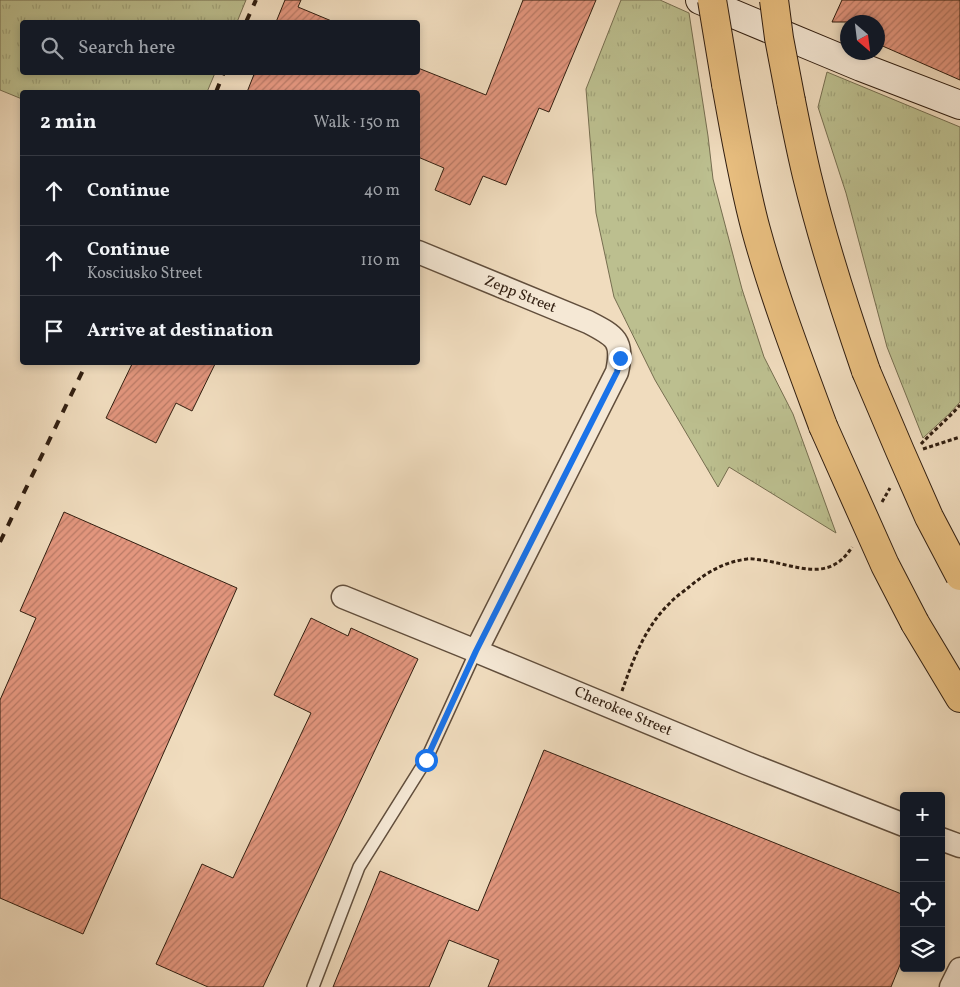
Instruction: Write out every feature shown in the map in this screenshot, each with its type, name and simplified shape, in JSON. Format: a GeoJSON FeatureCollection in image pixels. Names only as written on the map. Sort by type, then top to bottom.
{"type":"FeatureCollection","features":[{"type":"Feature","properties":{"kind":"highway"},"geometry":{"type":"LineString","coordinates":[[712,0],[740,158],[756,230],[780,308],[823,426],[885,565],[915,623],[960,698]]}},
{"type":"Feature","properties":{"kind":"highway"},"geometry":{"type":"LineString","coordinates":[[774,0],[779,38],[807,176],[825,246],[846,314],[866,371],[900,452],[929,517],[960,576]]}},
{"type":"Feature","properties":{"kind":"street"},"geometry":{"type":"LineString","coordinates":[[700,0],[861,67],[960,105]]}},
{"type":"Feature","properties":{"kind":"street","name":"Zepp Street"},"geometry":{"type":"LineString","coordinates":[[420,253],[588,322],[607,332],[619,344],[620,358],[617,372],[476,651]]}},
{"type":"Feature","properties":{"kind":"street","name":"Cherokee Street"},"geometry":{"type":"LineString","coordinates":[[344,597],[746,763],[900,822]]}},
{"type":"Feature","properties":{"kind":"street"},"geometry":{"type":"LineString","coordinates":[[945,840],[960,846]]}},
{"type":"Feature","properties":{"kind":"street"},"geometry":{"type":"LineString","coordinates":[[951,987],[960,969]]}},
{"type":"Feature","properties":{"kind":"lane"},"geometry":{"type":"LineString","coordinates":[[313,987],[359,867],[426,760],[476,651]]}},
{"type":"Feature","properties":{"kind":"path"},"geometry":{"type":"LineString","coordinates":[[919,446],[960,405]]}},
{"type":"Feature","properties":{"kind":"path"},"geometry":{"type":"LineString","coordinates":[[915,451],[960,436]]}},
{"type":"Feature","properties":{"kind":"path"},"geometry":{"type":"LineString","coordinates":[[878,508],[894,483]]}},
{"type":"Feature","properties":{"kind":"path"},"geometry":{"type":"LineString","coordinates":[[605,705],[621,691],[646,635],[655,620],[669,604],[702,576],[731,562],[750,559],[777,562],[806,569],[820,569],[837,564],[847,556],[857,540]]}},
{"type":"Feature","properties":{"kind":"green space"},"geometry":{"type":"Polygon","coordinates":[[[0,0],[246,0],[238,20],[20,20],[20,75],[214,75],[208,90],[20,90],[20,98],[0,90],[0,0]]]}},
{"type":"Feature","properties":{"kind":"green space"},"geometry":{"type":"Polygon","coordinates":[[[621,0],[660,0],[689,13],[713,179],[742,289],[764,357],[793,414],[836,533],[729,467],[718,487],[655,380],[614,297],[596,213],[586,89],[621,0]]]}},
{"type":"Feature","properties":{"kind":"green space"},"geometry":{"type":"Polygon","coordinates":[[[827,72],[960,127],[960,402],[923,438],[887,347],[846,193],[818,107],[827,72]]]}},
{"type":"Feature","properties":{"kind":"building"},"geometry":{"type":"Polygon","coordinates":[[[285,0],[301,0],[298,7],[329,20],[277,20],[285,0]]]}},
{"type":"Feature","properties":{"kind":"building"},"geometry":{"type":"Polygon","coordinates":[[[523,0],[596,0],[549,112],[539,108],[506,185],[483,176],[470,205],[435,190],[444,168],[420,158],[420,90],[248,90],[254,75],[420,75],[420,69],[486,95],[523,0]]]}},
{"type":"Feature","properties":{"kind":"building"},"geometry":{"type":"Polygon","coordinates":[[[842,0],[960,0],[960,80],[885,47],[885,15],[840,15],[840,22],[832,22],[842,0]]]}},
{"type":"Feature","properties":{"kind":"building"},"geometry":{"type":"Polygon","coordinates":[[[132,365],[215,365],[192,411],[176,403],[156,443],[106,418],[132,365]]]}},
{"type":"Feature","properties":{"kind":"building"},"geometry":{"type":"Polygon","coordinates":[[[64,512],[237,588],[83,934],[0,898],[0,700],[36,618],[20,611],[64,512]]]}},
{"type":"Feature","properties":{"kind":"building"},"geometry":{"type":"Polygon","coordinates":[[[311,618],[348,636],[351,628],[418,659],[263,987],[208,987],[156,964],[202,864],[233,878],[311,713],[274,695],[311,618]]]}},
{"type":"Feature","properties":{"kind":"building"},"geometry":{"type":"Polygon","coordinates":[[[544,750],[900,893],[900,965],[891,987],[488,987],[499,960],[449,940],[429,987],[333,987],[380,871],[478,911],[544,750]]]}},
{"type":"Feature","properties":{"kind":"railway"},"geometry":{"type":"LineString","coordinates":[[247,20],[256,0]]}},
{"type":"Feature","properties":{"kind":"railway"},"geometry":{"type":"LineString","coordinates":[[217,90],[223,75]]}},
{"type":"Feature","properties":{"kind":"railway"},"geometry":{"type":"LineString","coordinates":[[0,542],[86,365]]}},
{"type":"Feature","properties":{"kind":"route"},"geometry":{"type":"LineString","coordinates":[[426,760],[476,651],[617,372],[620,358]]}}]}
